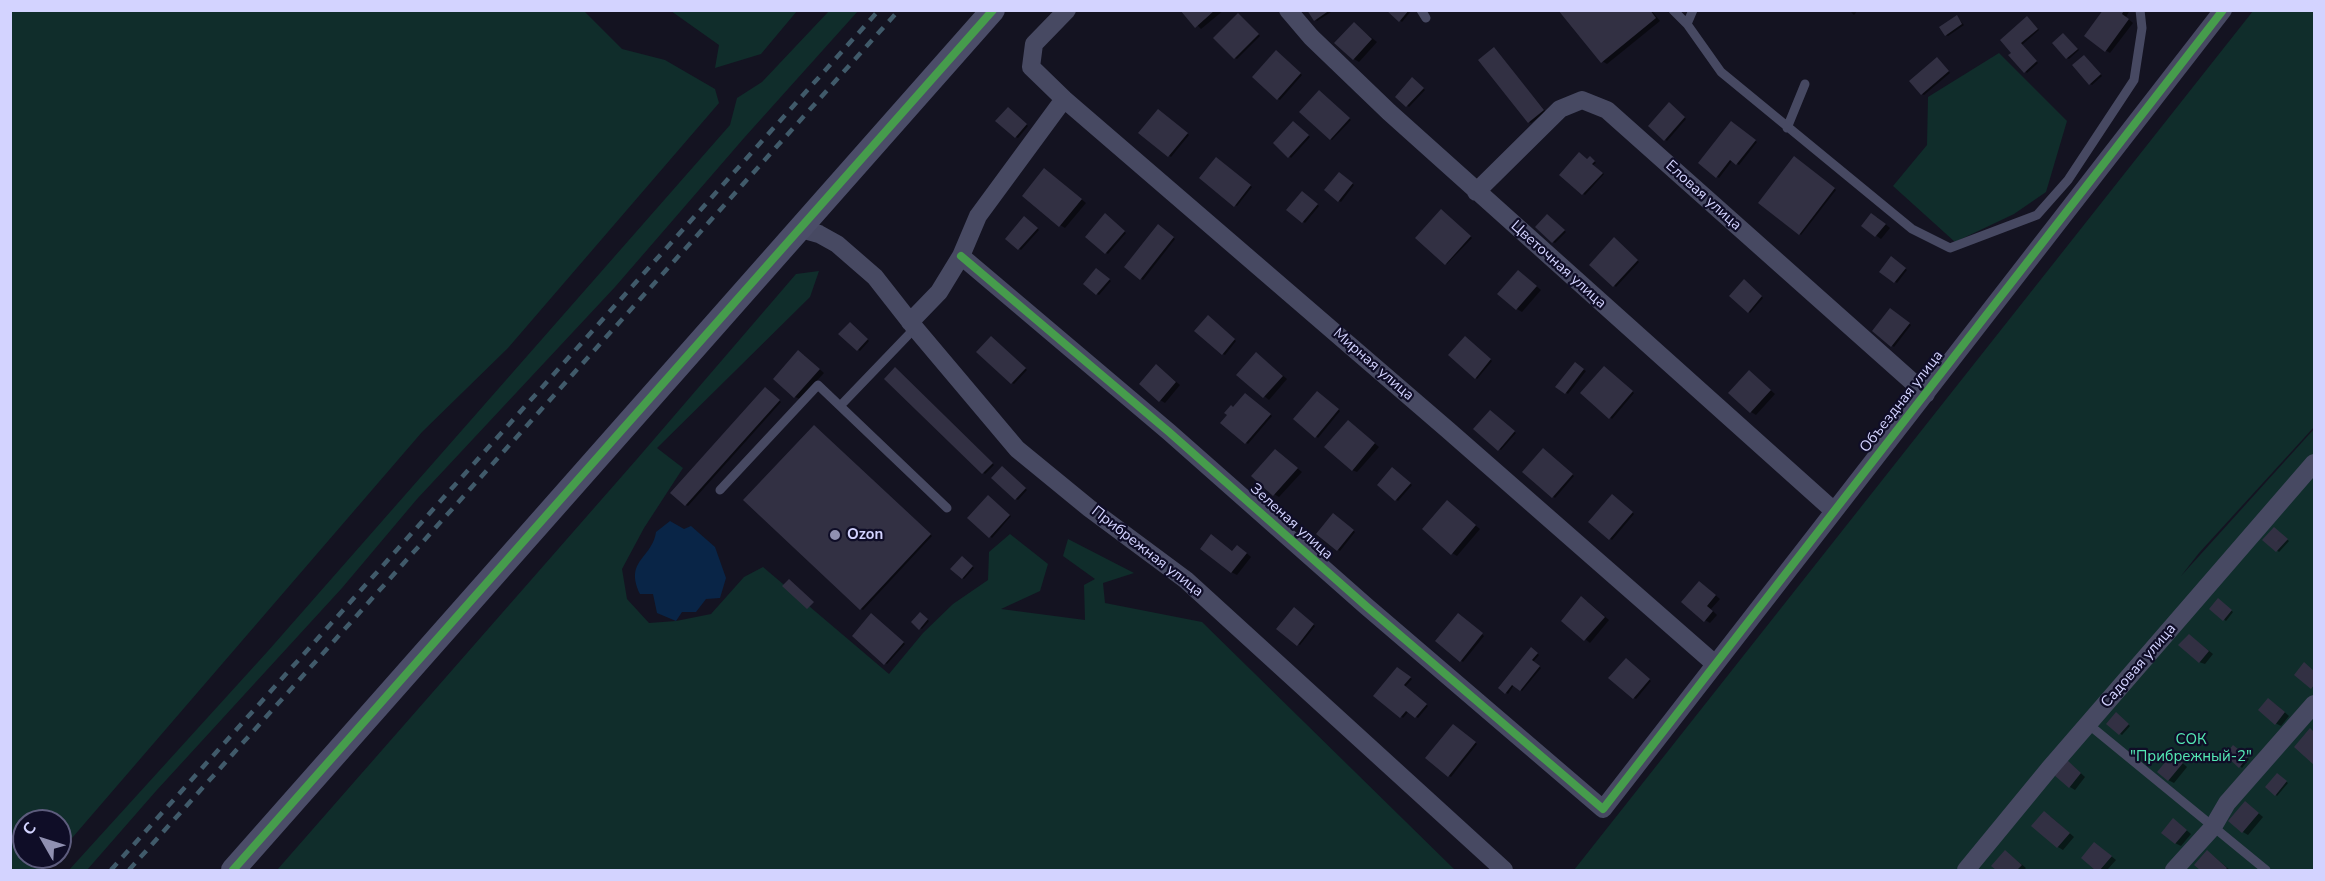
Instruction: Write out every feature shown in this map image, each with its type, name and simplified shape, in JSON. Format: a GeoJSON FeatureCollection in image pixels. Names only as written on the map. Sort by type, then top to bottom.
{"type":"FeatureCollection","features":[{"type":"Feature","properties":{"kind":"street"},"geometry":{"type":"LineString","coordinates":[[233,870],[993,10]]}},
{"type":"Feature","properties":{"kind":"street","name":"Мирная улица"},"geometry":{"type":"LineString","coordinates":[[1067,10],[1034,44],[1031,67],[1064,99],[1715,664]]}},
{"type":"Feature","properties":{"kind":"street","name":"Цветочная улица"},"geometry":{"type":"LineString","coordinates":[[1288,10],[1311,38],[1476,192],[1834,512]]}},
{"type":"Feature","properties":{"kind":"street","name":"Объездная улица"},"geometry":{"type":"LineString","coordinates":[[1603,809],[2223,10]]}},
{"type":"Feature","properties":{"kind":"street"},"geometry":{"type":"LineString","coordinates":[[913,325],[939,292],[961,256],[978,216],[1064,99]]}},
{"type":"Feature","properties":{"kind":"street","name":"Еловая улица"},"geometry":{"type":"LineString","coordinates":[[1476,192],[1560,110],[1582,100],[1607,110],[1926,394]]}},
{"type":"Feature","properties":{"kind":"street","name":"Прибрежная улица"},"geometry":{"type":"LineString","coordinates":[[801,229],[819,234],[837,244],[875,277],[1017,449],[1089,508],[1186,580],[1503,870]]}},
{"type":"Feature","properties":{"kind":"street","name":"Зеленая улица"},"geometry":{"type":"LineString","coordinates":[[961,256],[1169,432],[1366,606],[1603,809]]}},
{"type":"Feature","properties":{"kind":"street","name":"Садовая улица"},"geometry":{"type":"LineString","coordinates":[[1971,869],[2088,724],[2314,463]]}},
{"type":"Feature","properties":{"kind":"street"},"geometry":{"type":"LineString","coordinates":[[2175,870],[2213,827],[2227,803],[2314,704]]}},
{"type":"Feature","properties":{"kind":"lane"},"geometry":{"type":"LineString","coordinates":[[1673,10],[1687,24],[1721,72],[1912,229],[1950,248],[2037,215],[2068,180],[2134,80],[2142,28],[2140,10]]}},
{"type":"Feature","properties":{"kind":"lane"},"geometry":{"type":"LineString","coordinates":[[1687,24],[1693,10]]}},
{"type":"Feature","properties":{"kind":"lane"},"geometry":{"type":"LineString","coordinates":[[1787,128],[1805,84]]}},
{"type":"Feature","properties":{"kind":"lane"},"geometry":{"type":"LineString","coordinates":[[841,405],[913,325]]}},
{"type":"Feature","properties":{"kind":"lane"},"geometry":{"type":"LineString","coordinates":[[720,490],[818,385],[947,508]]}},
{"type":"Feature","properties":{"kind":"lane"},"geometry":{"type":"LineString","coordinates":[[2088,724],[2266,870]]}},
{"type":"Feature","properties":{"kind":"green space"},"geometry":{"type":"Polygon","coordinates":[[[10,11],[584,11],[622,49],[665,60],[715,89],[719,103],[508,348],[422,432],[72,838],[72,809],[12,809],[12,869],[45,869],[10,870],[10,11]]]}},
{"type":"Feature","properties":{"kind":"green space"},"geometry":{"type":"Polygon","coordinates":[[[671,11],[797,11],[761,54],[715,68],[719,45],[671,11]]]}},
{"type":"Feature","properties":{"kind":"green space"},"geometry":{"type":"Polygon","coordinates":[[[829,11],[858,11],[615,287],[417,499],[342,588],[156,791],[87,870],[69,870],[268,651],[730,125],[737,98],[762,82],[829,11]]]}},
{"type":"Feature","properties":{"kind":"green space","name":"СОК \"Прибрежный-2\""},"geometry":{"type":"Polygon","coordinates":[[[2253,11],[2314,11],[2314,427],[2199,553],[2181,576],[2314,429],[2314,870],[1574,870],[2253,11]]]}},
{"type":"Feature","properties":{"kind":"green space"},"geometry":{"type":"Polygon","coordinates":[[[1999,53],[2067,121],[2046,192],[2014,214],[1955,242],[1893,186],[1927,145],[1928,97],[1999,53]]]}},
{"type":"Feature","properties":{"kind":"green space"},"geometry":{"type":"Polygon","coordinates":[[[819,271],[810,297],[657,448],[683,468],[644,528],[622,569],[627,599],[649,623],[676,621],[711,614],[744,577],[763,567],[889,674],[923,633],[953,604],[988,580],[989,552],[1010,534],[1048,564],[1040,591],[1001,609],[1085,620],[1084,585],[1095,579],[1063,556],[1068,539],[1134,573],[1103,583],[1105,603],[1202,622],[1455,870],[277,870],[796,274],[819,271]]]}},
{"type":"Feature","properties":{"kind":"water"},"geometry":{"type":"Polygon","coordinates":[[[670,521],[684,529],[691,526],[715,547],[726,578],[720,598],[706,599],[696,612],[682,612],[676,621],[657,613],[653,594],[640,594],[635,574],[654,541],[656,532],[670,521]]]}},
{"type":"Feature","properties":{"kind":"building"},"geometry":{"type":"Polygon","coordinates":[[[1180,10],[1215,10],[1195,28],[1180,10]]]}},
{"type":"Feature","properties":{"kind":"building"},"geometry":{"type":"Polygon","coordinates":[[[1307,10],[1330,10],[1314,21],[1307,10]]]}},
{"type":"Feature","properties":{"kind":"building"},"geometry":{"type":"Polygon","coordinates":[[[1386,10],[1409,10],[1399,22],[1386,10]]]}},
{"type":"Feature","properties":{"kind":"building"},"geometry":{"type":"Polygon","coordinates":[[[1558,10],[1650,10],[1656,18],[1601,63],[1558,10]]]}},
{"type":"Feature","properties":{"kind":"building"},"geometry":{"type":"Polygon","coordinates":[[[2103,10],[2124,10],[2122,14],[2129,19],[2105,52],[2084,36],[2103,10]]]}},
{"type":"Feature","properties":{"kind":"building"},"geometry":{"type":"Polygon","coordinates":[[[1238,13],[1259,34],[1234,59],[1213,38],[1238,13]]]}},
{"type":"Feature","properties":{"kind":"building"},"geometry":{"type":"Polygon","coordinates":[[[1957,15],[1962,24],[1945,36],[1939,27],[1957,15]]]}},
{"type":"Feature","properties":{"kind":"building"},"geometry":{"type":"Polygon","coordinates":[[[2027,16],[2038,29],[2021,43],[2037,61],[2024,73],[2008,55],[2011,53],[2000,40],[2027,16]]]}},
{"type":"Feature","properties":{"kind":"building"},"geometry":{"type":"Polygon","coordinates":[[[1354,22],[1372,39],[1353,60],[1334,43],[1354,22]]]}},
{"type":"Feature","properties":{"kind":"building"},"geometry":{"type":"Polygon","coordinates":[[[2063,33],[2078,49],[2066,59],[2052,43],[2063,33]]]}},
{"type":"Feature","properties":{"kind":"building"},"geometry":{"type":"Polygon","coordinates":[[[1494,47],[1544,110],[1528,123],[1478,60],[1494,47]]]}},
{"type":"Feature","properties":{"kind":"building"},"geometry":{"type":"Polygon","coordinates":[[[1276,50],[1301,73],[1277,100],[1252,77],[1276,50]]]}},
{"type":"Feature","properties":{"kind":"building"},"geometry":{"type":"Polygon","coordinates":[[[2084,55],[2101,74],[2089,85],[2072,65],[2084,55]]]}},
{"type":"Feature","properties":{"kind":"building"},"geometry":{"type":"Polygon","coordinates":[[[1937,57],[1949,71],[1921,95],[1909,81],[1937,57]]]}},
{"type":"Feature","properties":{"kind":"building"},"geometry":{"type":"Polygon","coordinates":[[[1412,77],[1424,88],[1406,107],[1395,97],[1412,77]]]}},
{"type":"Feature","properties":{"kind":"building"},"geometry":{"type":"Polygon","coordinates":[[[1319,90],[1350,118],[1330,140],[1299,112],[1319,90]]]}},
{"type":"Feature","properties":{"kind":"building"},"geometry":{"type":"Polygon","coordinates":[[[1669,102],[1685,117],[1664,141],[1648,126],[1669,102]]]}},
{"type":"Feature","properties":{"kind":"building"},"geometry":{"type":"Polygon","coordinates":[[[1008,107],[1027,124],[1015,138],[995,121],[1008,107]]]}},
{"type":"Feature","properties":{"kind":"building"},"geometry":{"type":"Polygon","coordinates":[[[1158,109],[1188,133],[1168,157],[1138,133],[1158,109]]]}},
{"type":"Feature","properties":{"kind":"building"},"geometry":{"type":"Polygon","coordinates":[[[1293,121],[1309,135],[1288,158],[1273,143],[1293,121]]]}},
{"type":"Feature","properties":{"kind":"building"},"geometry":{"type":"Polygon","coordinates":[[[1731,121],[1756,140],[1736,165],[1730,160],[1716,178],[1698,163],[1731,121]]]}},
{"type":"Feature","properties":{"kind":"building"},"geometry":{"type":"Polygon","coordinates":[[[1579,152],[1587,159],[1590,156],[1595,161],[1592,164],[1603,173],[1582,195],[1559,175],[1579,152]]]}},
{"type":"Feature","properties":{"kind":"building"},"geometry":{"type":"Polygon","coordinates":[[[1794,156],[1835,188],[1799,235],[1758,203],[1794,156]]]}},
{"type":"Feature","properties":{"kind":"building"},"geometry":{"type":"Polygon","coordinates":[[[1216,157],[1251,185],[1234,207],[1199,178],[1216,157]]]}},
{"type":"Feature","properties":{"kind":"building"},"geometry":{"type":"Polygon","coordinates":[[[1044,168],[1082,199],[1059,227],[1022,196],[1044,168]]]}},
{"type":"Feature","properties":{"kind":"building"},"geometry":{"type":"Polygon","coordinates":[[[1339,172],[1353,183],[1338,202],[1324,190],[1339,172]]]}},
{"type":"Feature","properties":{"kind":"building"},"geometry":{"type":"Polygon","coordinates":[[[1302,191],[1318,204],[1302,223],[1286,210],[1302,191]]]}},
{"type":"Feature","properties":{"kind":"building"},"geometry":{"type":"Polygon","coordinates":[[[1441,209],[1471,236],[1445,265],[1415,238],[1441,209]]]}},
{"type":"Feature","properties":{"kind":"building"},"geometry":{"type":"Polygon","coordinates":[[[1105,213],[1125,231],[1105,254],[1085,237],[1105,213]]]}},
{"type":"Feature","properties":{"kind":"building"},"geometry":{"type":"Polygon","coordinates":[[[1871,213],[1886,224],[1875,237],[1861,226],[1871,213]]]}},
{"type":"Feature","properties":{"kind":"building"},"geometry":{"type":"Polygon","coordinates":[[[1547,214],[1565,230],[1552,243],[1535,227],[1547,214]]]}},
{"type":"Feature","properties":{"kind":"building"},"geometry":{"type":"Polygon","coordinates":[[[1024,216],[1038,228],[1018,250],[1005,239],[1024,216]]]}},
{"type":"Feature","properties":{"kind":"building"},"geometry":{"type":"Polygon","coordinates":[[[1158,224],[1174,237],[1140,280],[1124,267],[1158,224]]]}},
{"type":"Feature","properties":{"kind":"building"},"geometry":{"type":"Polygon","coordinates":[[[1614,237],[1638,260],[1613,287],[1589,265],[1614,237]]]}},
{"type":"Feature","properties":{"kind":"building"},"geometry":{"type":"Polygon","coordinates":[[[1891,256],[1906,268],[1894,283],[1879,272],[1891,256]]]}},
{"type":"Feature","properties":{"kind":"building"},"geometry":{"type":"Polygon","coordinates":[[[1096,268],[1110,279],[1096,295],[1083,284],[1096,268]]]}},
{"type":"Feature","properties":{"kind":"building"},"geometry":{"type":"Polygon","coordinates":[[[1518,270],[1537,286],[1516,310],[1497,294],[1518,270]]]}},
{"type":"Feature","properties":{"kind":"building"},"geometry":{"type":"Polygon","coordinates":[[[1744,279],[1762,296],[1748,313],[1729,296],[1744,279]]]}},
{"type":"Feature","properties":{"kind":"building"},"geometry":{"type":"Polygon","coordinates":[[[1890,308],[1910,323],[1891,347],[1872,331],[1890,308]]]}},
{"type":"Feature","properties":{"kind":"building"},"geometry":{"type":"Polygon","coordinates":[[[1208,315],[1235,339],[1222,355],[1194,331],[1208,315]]]}},
{"type":"Feature","properties":{"kind":"building"},"geometry":{"type":"Polygon","coordinates":[[[850,322],[868,339],[857,351],[838,334],[850,322]]]}},
{"type":"Feature","properties":{"kind":"building"},"geometry":{"type":"Polygon","coordinates":[[[991,336],[1026,368],[1011,384],[976,352],[991,336]]]}},
{"type":"Feature","properties":{"kind":"building"},"geometry":{"type":"Polygon","coordinates":[[[1465,336],[1491,359],[1475,379],[1448,355],[1465,336]]]}},
{"type":"Feature","properties":{"kind":"building"},"geometry":{"type":"Polygon","coordinates":[[[798,350],[820,369],[794,398],[773,379],[798,350]]]}},
{"type":"Feature","properties":{"kind":"building"},"geometry":{"type":"Polygon","coordinates":[[[1256,352],[1283,376],[1263,398],[1236,375],[1256,352]]]}},
{"type":"Feature","properties":{"kind":"building"},"geometry":{"type":"Polygon","coordinates":[[[1575,362],[1584,369],[1565,394],[1555,387],[1575,362]]]}},
{"type":"Feature","properties":{"kind":"building"},"geometry":{"type":"Polygon","coordinates":[[[1156,364],[1176,382],[1159,402],[1139,384],[1156,364]]]}},
{"type":"Feature","properties":{"kind":"building"},"geometry":{"type":"Polygon","coordinates":[[[1604,366],[1633,391],[1609,419],[1580,393],[1604,366]]]}},
{"type":"Feature","properties":{"kind":"building"},"geometry":{"type":"Polygon","coordinates":[[[895,367],[993,463],[982,474],[884,379],[895,367]]]}},
{"type":"Feature","properties":{"kind":"building"},"geometry":{"type":"Polygon","coordinates":[[[1749,370],[1771,390],[1750,413],[1728,393],[1749,370]]]}},
{"type":"Feature","properties":{"kind":"building"},"geometry":{"type":"Polygon","coordinates":[[[765,387],[780,400],[685,506],[670,493],[765,387]]]}},
{"type":"Feature","properties":{"kind":"building"},"geometry":{"type":"Polygon","coordinates":[[[1317,391],[1339,409],[1315,438],[1293,419],[1317,391]]]}},
{"type":"Feature","properties":{"kind":"building"},"geometry":{"type":"Polygon","coordinates":[[[1245,393],[1271,414],[1245,444],[1220,423],[1227,415],[1224,413],[1231,405],[1233,407],[1245,393]]]}},
{"type":"Feature","properties":{"kind":"building"},"geometry":{"type":"Polygon","coordinates":[[[1490,410],[1515,431],[1498,451],[1473,429],[1490,410]]]}},
{"type":"Feature","properties":{"kind":"building"},"geometry":{"type":"Polygon","coordinates":[[[1348,420],[1375,443],[1352,471],[1324,447],[1348,420]]]}},
{"type":"Feature","properties":{"kind":"building"},"geometry":{"type":"Polygon","coordinates":[[[814,425],[931,534],[860,610],[743,500],[814,425]]]}},
{"type":"Feature","properties":{"kind":"building"},"geometry":{"type":"Polygon","coordinates":[[[1543,448],[1573,474],[1552,498],[1522,472],[1543,448]]]}},
{"type":"Feature","properties":{"kind":"building"},"geometry":{"type":"Polygon","coordinates":[[[1275,449],[1298,468],[1273,496],[1251,476],[1275,449]]]}},
{"type":"Feature","properties":{"kind":"building"},"geometry":{"type":"Polygon","coordinates":[[[1002,466],[1026,488],[1015,500],[991,478],[1002,466]]]}},
{"type":"Feature","properties":{"kind":"building"},"geometry":{"type":"Polygon","coordinates":[[[1392,467],[1411,483],[1395,501],[1377,485],[1392,467]]]}},
{"type":"Feature","properties":{"kind":"building"},"geometry":{"type":"Polygon","coordinates":[[[1612,494],[1633,512],[1609,540],[1588,522],[1612,494]]]}},
{"type":"Feature","properties":{"kind":"building"},"geometry":{"type":"Polygon","coordinates":[[[988,495],[1010,515],[989,538],[967,518],[988,495]]]}},
{"type":"Feature","properties":{"kind":"building"},"geometry":{"type":"Polygon","coordinates":[[[1447,500],[1476,525],[1451,555],[1422,529],[1447,500]]]}},
{"type":"Feature","properties":{"kind":"building"},"geometry":{"type":"Polygon","coordinates":[[[1333,513],[1354,530],[1337,551],[1316,534],[1333,513]]]}},
{"type":"Feature","properties":{"kind":"building"},"geometry":{"type":"Polygon","coordinates":[[[2274,527],[2288,539],[2276,552],[2262,540],[2274,527]]]}},
{"type":"Feature","properties":{"kind":"building"},"geometry":{"type":"Polygon","coordinates":[[[1211,534],[1232,551],[1237,545],[1247,553],[1231,573],[1200,549],[1211,534]]]}},
{"type":"Feature","properties":{"kind":"building"},"geometry":{"type":"Polygon","coordinates":[[[962,556],[973,566],[962,579],[950,569],[962,556]]]}},
{"type":"Feature","properties":{"kind":"building"},"geometry":{"type":"Polygon","coordinates":[[[789,579],[814,602],[807,609],[782,586],[789,579]]]}},
{"type":"Feature","properties":{"kind":"building"},"geometry":{"type":"Polygon","coordinates":[[[1699,581],[1716,595],[1707,606],[1713,611],[1704,622],[1681,602],[1699,581]]]}},
{"type":"Feature","properties":{"kind":"building"},"geometry":{"type":"Polygon","coordinates":[[[1581,596],[1605,617],[1584,641],[1561,621],[1581,596]]]}},
{"type":"Feature","properties":{"kind":"building"},"geometry":{"type":"Polygon","coordinates":[[[2218,598],[2232,610],[2223,621],[2209,609],[2218,598]]]}},
{"type":"Feature","properties":{"kind":"building"},"geometry":{"type":"Polygon","coordinates":[[[1294,607],[1314,624],[1297,646],[1276,629],[1294,607]]]}},
{"type":"Feature","properties":{"kind":"building"},"geometry":{"type":"Polygon","coordinates":[[[920,612],[928,619],[919,630],[911,622],[920,612]]]}},
{"type":"Feature","properties":{"kind":"building"},"geometry":{"type":"Polygon","coordinates":[[[871,613],[904,642],[884,665],[852,636],[871,613]]]}},
{"type":"Feature","properties":{"kind":"building"},"geometry":{"type":"Polygon","coordinates":[[[1458,613],[1483,633],[1460,662],[1435,641],[1458,613]]]}},
{"type":"Feature","properties":{"kind":"building"},"geometry":{"type":"Polygon","coordinates":[[[2189,634],[2209,651],[2199,663],[2178,645],[2189,634]]]}},
{"type":"Feature","properties":{"kind":"building"},"geometry":{"type":"Polygon","coordinates":[[[1531,647],[1538,653],[1532,660],[1540,666],[1520,691],[1512,685],[1505,694],[1498,688],[1531,647]]]}},
{"type":"Feature","properties":{"kind":"building"},"geometry":{"type":"Polygon","coordinates":[[[1626,658],[1650,679],[1633,699],[1608,678],[1626,658]]]}},
{"type":"Feature","properties":{"kind":"building"},"geometry":{"type":"Polygon","coordinates":[[[2304,662],[2314,671],[2314,685],[2311,689],[2294,675],[2304,662]]]}},
{"type":"Feature","properties":{"kind":"building"},"geometry":{"type":"Polygon","coordinates":[[[1397,667],[1411,677],[1404,685],[1427,704],[1415,718],[1406,711],[1400,718],[1373,696],[1397,667]]]}},
{"type":"Feature","properties":{"kind":"building"},"geometry":{"type":"Polygon","coordinates":[[[2268,698],[2285,712],[2275,725],[2258,710],[2268,698]]]}},
{"type":"Feature","properties":{"kind":"building"},"geometry":{"type":"Polygon","coordinates":[[[2116,712],[2129,724],[2119,735],[2106,724],[2116,712]]]}},
{"type":"Feature","properties":{"kind":"building"},"geometry":{"type":"Polygon","coordinates":[[[1453,724],[1476,742],[1448,777],[1425,758],[1453,724]]]}},
{"type":"Feature","properties":{"kind":"building"},"geometry":{"type":"Polygon","coordinates":[[[2310,728],[2314,732],[2314,765],[2294,747],[2310,728]]]}},
{"type":"Feature","properties":{"kind":"building"},"geometry":{"type":"Polygon","coordinates":[[[2233,745],[2248,757],[2239,768],[2225,755],[2233,745]]]}},
{"type":"Feature","properties":{"kind":"building"},"geometry":{"type":"Polygon","coordinates":[[[2172,754],[2183,763],[2168,781],[2157,772],[2172,754]]]}},
{"type":"Feature","properties":{"kind":"building"},"geometry":{"type":"Polygon","coordinates":[[[2067,760],[2081,773],[2069,788],[2054,775],[2067,760]]]}},
{"type":"Feature","properties":{"kind":"building"},"geometry":{"type":"Polygon","coordinates":[[[2277,773],[2287,781],[2275,796],[2265,787],[2277,773]]]}},
{"type":"Feature","properties":{"kind":"building"},"geometry":{"type":"Polygon","coordinates":[[[2245,801],[2259,813],[2242,833],[2228,821],[2245,801]]]}},
{"type":"Feature","properties":{"kind":"building"},"geometry":{"type":"Polygon","coordinates":[[[2044,811],[2070,833],[2057,848],[2031,826],[2044,811]]]}},
{"type":"Feature","properties":{"kind":"building"},"geometry":{"type":"Polygon","coordinates":[[[2173,818],[2187,830],[2175,844],[2161,833],[2173,818]]]}},
{"type":"Feature","properties":{"kind":"building"},"geometry":{"type":"Polygon","coordinates":[[[2094,842],[2112,856],[2100,870],[2095,870],[2081,858],[2094,842]]]}},
{"type":"Feature","properties":{"kind":"building"},"geometry":{"type":"Polygon","coordinates":[[[2005,850],[2022,865],[2017,870],[1996,870],[1991,866],[2005,850]]]}},
{"type":"Feature","properties":{"kind":"building"},"geometry":{"type":"Polygon","coordinates":[[[2207,850],[2227,868],[2225,870],[2200,870],[2194,865],[2207,850]]]}},
{"type":"Feature","properties":{"kind":"railway"},"geometry":{"type":"LineString","coordinates":[[111,870],[879,10]]}},
{"type":"Feature","properties":{"kind":"railway"},"geometry":{"type":"LineString","coordinates":[[129,870],[899,10]]}},
{"type":"Feature","properties":{"kind":"cycle path"},"geometry":{"type":"LineString","coordinates":[[233,870],[993,10]]}},
{"type":"Feature","properties":{"kind":"cycle path"},"geometry":{"type":"LineString","coordinates":[[961,256],[1169,432],[1366,606],[1603,809],[2223,10]]}},
{"type":"Feature","properties":{"kind":"place","name":"Ozon"},"geometry":{"type":"Point","coordinates":[835,535]}}]}
